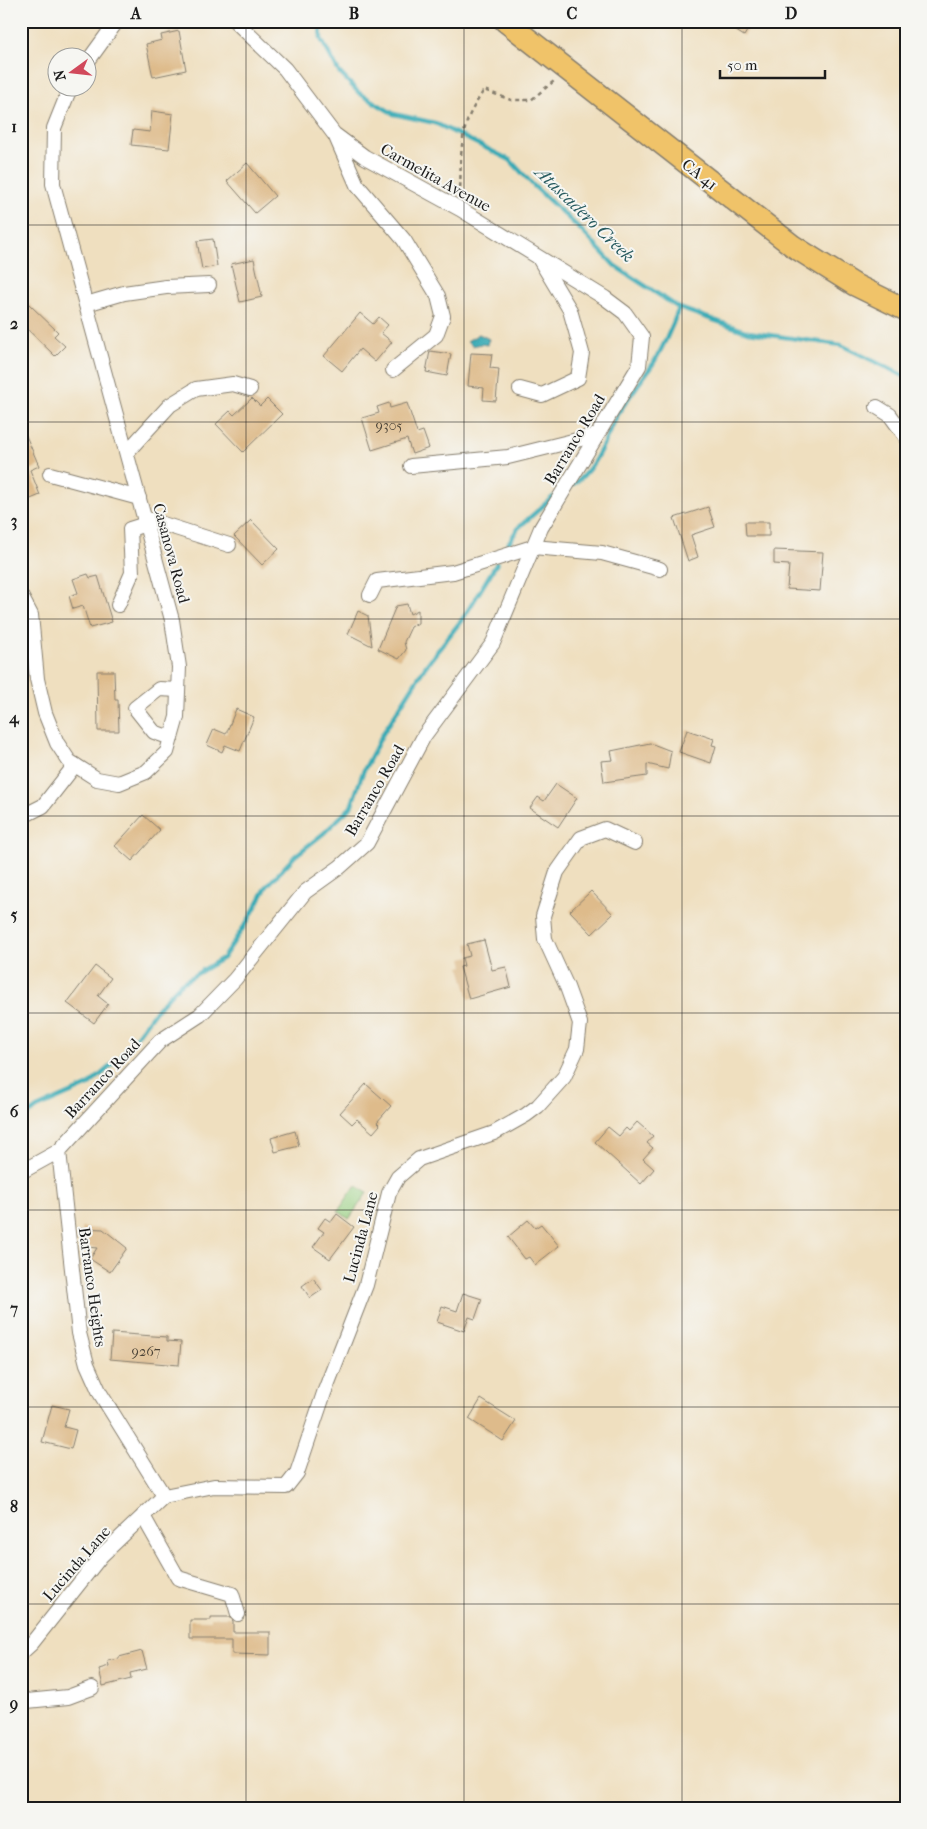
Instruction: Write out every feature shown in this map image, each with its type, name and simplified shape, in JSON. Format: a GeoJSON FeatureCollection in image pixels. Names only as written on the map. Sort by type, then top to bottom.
{"type":"FeatureCollection","features":[{"type":"Feature","properties":{"kind":"main road","name":"CA 41"},"geometry":{"type":"LineString","coordinates":[[505,21],[793,246],[855,285],[906,310]]}},
{"type":"Feature","properties":{"kind":"street"},"geometry":{"type":"LineString","coordinates":[[98,48],[117,21]]}},
{"type":"Feature","properties":{"kind":"street","name":"Carmelita Avenue"},"geometry":{"type":"LineString","coordinates":[[235,21],[285,69],[334,134],[365,157],[460,209],[604,298],[624,313],[642,337]]}},
{"type":"Feature","properties":{"kind":"street","name":"Casanova Road"},"geometry":{"type":"LineString","coordinates":[[21,596],[31,615],[37,679],[45,713],[57,743],[69,761],[97,779],[119,783],[146,772],[167,752],[177,717],[179,667],[172,620],[53,184],[54,128],[66,98]]}},
{"type":"Feature","properties":{"kind":"street"},"geometry":{"type":"LineString","coordinates":[[334,134],[357,185],[404,240],[438,296],[443,316],[436,335],[393,370]]}},
{"type":"Feature","properties":{"kind":"street"},"geometry":{"type":"LineString","coordinates":[[520,389],[542,395],[578,378],[582,353],[570,310],[538,257]]}},
{"type":"Feature","properties":{"kind":"street"},"geometry":{"type":"LineString","coordinates":[[86,304],[124,293],[166,287],[209,285]]}},
{"type":"Feature","properties":{"kind":"street","name":"Barranco Road"},"geometry":{"type":"LineString","coordinates":[[21,1172],[58,1151],[160,1041],[200,1015],[235,979],[305,892],[340,867],[367,843],[424,736],[493,643],[541,528],[638,366],[642,337]]}},
{"type":"Feature","properties":{"kind":"street"},"geometry":{"type":"LineString","coordinates":[[127,452],[170,405],[196,389],[233,384],[250,389]]}},
{"type":"Feature","properties":{"kind":"street"},"geometry":{"type":"LineString","coordinates":[[877,407],[890,415],[906,437]]}},
{"type":"Feature","properties":{"kind":"street"},"geometry":{"type":"LineString","coordinates":[[411,466],[508,457],[597,435]]}},
{"type":"Feature","properties":{"kind":"street"},"geometry":{"type":"LineString","coordinates":[[50,474],[139,498]]}},
{"type":"Feature","properties":{"kind":"street"},"geometry":{"type":"LineString","coordinates":[[118,605],[132,573],[130,529],[145,521],[229,545]]}},
{"type":"Feature","properties":{"kind":"street"},"geometry":{"type":"LineString","coordinates":[[370,595],[377,581],[453,572],[533,547],[602,553],[660,569]]}},
{"type":"Feature","properties":{"kind":"street"},"geometry":{"type":"LineString","coordinates":[[171,738],[154,732],[135,708],[159,689],[178,690]]}},
{"type":"Feature","properties":{"kind":"street"},"geometry":{"type":"LineString","coordinates":[[21,817],[43,806],[75,765]]}},
{"type":"Feature","properties":{"kind":"street","name":"Lucinda Lane"},"geometry":{"type":"LineString","coordinates":[[21,1653],[32,1643],[101,1556],[164,1496],[214,1486],[286,1487],[297,1473],[324,1393],[366,1285],[389,1193],[398,1177],[419,1159],[494,1133],[526,1115],[538,1106],[564,1078],[577,1049],[580,1024],[567,987],[545,940],[543,916],[556,872],[581,838],[605,829],[635,843]]}},
{"type":"Feature","properties":{"kind":"street","name":"Barranco Heights"},"geometry":{"type":"LineString","coordinates":[[58,1151],[79,1333],[87,1364],[100,1393],[164,1496]]}},
{"type":"Feature","properties":{"kind":"street"},"geometry":{"type":"LineString","coordinates":[[143,1516],[178,1578],[232,1594],[238,1614]]}},
{"type":"Feature","properties":{"kind":"street"},"geometry":{"type":"LineString","coordinates":[[21,1697],[27,1701],[68,1697],[92,1688]]}},
{"type":"Feature","properties":{"kind":"path"},"geometry":{"type":"LineString","coordinates":[[460,209],[461,150],[469,116],[484,90],[511,100],[531,100],[566,70]]}},
{"type":"Feature","properties":{"kind":"green space"},"geometry":{"type":"Polygon","coordinates":[[[356,1185],[367,1193],[349,1219],[338,1211],[356,1185]]]}},
{"type":"Feature","properties":{"kind":"water"},"geometry":{"type":"Polygon","coordinates":[[[479,334],[489,339],[487,345],[472,346],[467,341],[479,334]]]}},
{"type":"Feature","properties":{"kind":"building"},"geometry":{"type":"Polygon","coordinates":[[[721,21],[753,21],[744,36],[721,21]]]}},
{"type":"Feature","properties":{"kind":"building"},"geometry":{"type":"Polygon","coordinates":[[[179,31],[186,70],[153,77],[146,44],[162,40],[161,35],[179,31]]]}},
{"type":"Feature","properties":{"kind":"building"},"geometry":{"type":"Polygon","coordinates":[[[152,111],[173,114],[169,149],[131,145],[133,130],[150,132],[152,111]]]}},
{"type":"Feature","properties":{"kind":"building"},"geometry":{"type":"Polygon","coordinates":[[[247,163],[275,196],[255,213],[227,181],[247,163]]]}},
{"type":"Feature","properties":{"kind":"building"},"geometry":{"type":"Polygon","coordinates":[[[213,239],[217,266],[202,269],[197,241],[213,239]]]}},
{"type":"Feature","properties":{"kind":"building"},"geometry":{"type":"Polygon","coordinates":[[[254,259],[262,297],[240,302],[231,264],[254,259]]]}},
{"type":"Feature","properties":{"kind":"building"},"geometry":{"type":"Polygon","coordinates":[[[29,304],[58,332],[54,336],[65,346],[55,356],[21,323],[21,312],[29,304]]]}},
{"type":"Feature","properties":{"kind":"building"},"geometry":{"type":"Polygon","coordinates":[[[360,313],[373,324],[379,317],[388,325],[381,333],[392,342],[375,362],[360,349],[342,371],[324,356],[360,313]]]}},
{"type":"Feature","properties":{"kind":"building"},"geometry":{"type":"Polygon","coordinates":[[[430,351],[451,354],[447,376],[426,372],[430,351]]]}},
{"type":"Feature","properties":{"kind":"building"},"geometry":{"type":"Polygon","coordinates":[[[471,353],[492,354],[490,368],[499,369],[496,401],[483,400],[484,388],[468,386],[471,353]]]}},
{"type":"Feature","properties":{"kind":"building"},"geometry":{"type":"Polygon","coordinates":[[[252,398],[260,406],[267,399],[282,414],[243,452],[216,424],[230,411],[234,415],[252,398]]]}},
{"type":"Feature","properties":{"kind":"building"},"geometry":{"type":"Polygon","coordinates":[[[389,403],[390,408],[407,403],[417,433],[423,431],[429,448],[412,454],[407,439],[372,450],[362,418],[379,413],[377,407],[389,403]]]}},
{"type":"Feature","properties":{"kind":"building"},"geometry":{"type":"Polygon","coordinates":[[[21,424],[39,466],[30,470],[40,495],[21,503],[21,424]]]}},
{"type":"Feature","properties":{"kind":"building"},"geometry":{"type":"Polygon","coordinates":[[[708,507],[715,527],[691,535],[698,557],[688,561],[674,518],[708,507]]]}},
{"type":"Feature","properties":{"kind":"building"},"geometry":{"type":"Polygon","coordinates":[[[251,520],[279,549],[262,565],[234,536],[251,520]]]}},
{"type":"Feature","properties":{"kind":"building"},"geometry":{"type":"Polygon","coordinates":[[[745,522],[769,522],[769,536],[746,536],[745,522]]]}},
{"type":"Feature","properties":{"kind":"building"},"geometry":{"type":"Polygon","coordinates":[[[774,550],[823,552],[820,591],[787,589],[789,565],[774,564],[774,550]]]}},
{"type":"Feature","properties":{"kind":"building"},"geometry":{"type":"Polygon","coordinates":[[[88,574],[90,578],[98,576],[112,622],[90,628],[83,606],[73,609],[69,596],[78,593],[73,579],[88,574]]]}},
{"type":"Feature","properties":{"kind":"building"},"geometry":{"type":"Polygon","coordinates":[[[407,604],[410,614],[418,610],[418,623],[411,627],[404,642],[406,650],[399,659],[378,649],[396,606],[407,604]]]}},
{"type":"Feature","properties":{"kind":"building"},"geometry":{"type":"Polygon","coordinates":[[[358,611],[368,616],[372,646],[348,634],[358,611]]]}},
{"type":"Feature","properties":{"kind":"building"},"geometry":{"type":"Polygon","coordinates":[[[97,671],[114,671],[115,700],[118,700],[119,731],[98,731],[97,671]]]}},
{"type":"Feature","properties":{"kind":"building"},"geometry":{"type":"Polygon","coordinates":[[[236,709],[254,717],[240,751],[225,745],[222,752],[207,745],[214,729],[226,734],[236,709]]]}},
{"type":"Feature","properties":{"kind":"building"},"geometry":{"type":"Polygon","coordinates":[[[687,730],[714,739],[712,745],[716,746],[711,763],[679,752],[687,730]]]}},
{"type":"Feature","properties":{"kind":"building"},"geometry":{"type":"Polygon","coordinates":[[[650,743],[671,751],[668,769],[647,764],[647,776],[604,782],[601,761],[613,760],[611,751],[650,743]]]}},
{"type":"Feature","properties":{"kind":"building"},"geometry":{"type":"Polygon","coordinates":[[[556,784],[577,798],[558,827],[530,808],[538,797],[544,801],[556,784]]]}},
{"type":"Feature","properties":{"kind":"building"},"geometry":{"type":"Polygon","coordinates":[[[143,815],[160,830],[132,861],[115,846],[143,815]]]}},
{"type":"Feature","properties":{"kind":"building"},"geometry":{"type":"Polygon","coordinates":[[[591,891],[613,914],[592,934],[570,911],[591,891]]]}},
{"type":"Feature","properties":{"kind":"building"},"geometry":{"type":"Polygon","coordinates":[[[484,940],[492,970],[506,967],[511,987],[469,999],[460,967],[464,966],[462,958],[470,956],[467,944],[484,940]]]}},
{"type":"Feature","properties":{"kind":"building"},"geometry":{"type":"Polygon","coordinates":[[[95,966],[111,978],[98,996],[108,1004],[94,1023],[67,1003],[95,966]]]}},
{"type":"Feature","properties":{"kind":"building"},"geometry":{"type":"Polygon","coordinates":[[[366,1084],[391,1106],[377,1122],[380,1125],[373,1133],[357,1119],[352,1124],[340,1113],[366,1084]]]}},
{"type":"Feature","properties":{"kind":"building"},"geometry":{"type":"Polygon","coordinates":[[[637,1122],[653,1136],[647,1143],[653,1148],[643,1159],[654,1169],[641,1184],[595,1142],[608,1127],[619,1136],[626,1128],[629,1131],[637,1122]]]}},
{"type":"Feature","properties":{"kind":"building"},"geometry":{"type":"Polygon","coordinates":[[[295,1131],[299,1146],[275,1152],[271,1138],[295,1131]]]}},
{"type":"Feature","properties":{"kind":"building"},"geometry":{"type":"Polygon","coordinates":[[[337,1214],[354,1227],[330,1259],[313,1247],[324,1232],[318,1228],[325,1218],[331,1222],[337,1214]]]}},
{"type":"Feature","properties":{"kind":"building"},"geometry":{"type":"Polygon","coordinates":[[[528,1220],[535,1228],[541,1224],[559,1246],[535,1265],[529,1257],[525,1259],[508,1237],[528,1220]]]}},
{"type":"Feature","properties":{"kind":"building"},"geometry":{"type":"Polygon","coordinates":[[[81,1228],[103,1229],[127,1248],[110,1272],[90,1259],[97,1248],[87,1247],[81,1228]]]}},
{"type":"Feature","properties":{"kind":"building"},"geometry":{"type":"Polygon","coordinates":[[[313,1278],[322,1290],[310,1298],[302,1286],[313,1278]]]}},
{"type":"Feature","properties":{"kind":"building"},"geometry":{"type":"Polygon","coordinates":[[[463,1293],[482,1299],[475,1319],[469,1317],[464,1331],[437,1322],[442,1306],[457,1311],[463,1293]]]}},
{"type":"Feature","properties":{"kind":"building"},"geometry":{"type":"Polygon","coordinates":[[[112,1333],[167,1337],[167,1341],[181,1342],[179,1365],[110,1359],[112,1333]]]}},
{"type":"Feature","properties":{"kind":"building"},"geometry":{"type":"Polygon","coordinates":[[[481,1399],[516,1421],[503,1441],[469,1419],[481,1399]]]}},
{"type":"Feature","properties":{"kind":"building"},"geometry":{"type":"Polygon","coordinates":[[[52,1405],[69,1409],[64,1427],[76,1430],[71,1449],[42,1442],[52,1405]]]}},
{"type":"Feature","properties":{"kind":"building"},"geometry":{"type":"Polygon","coordinates":[[[211,1617],[230,1617],[233,1621],[233,1632],[270,1632],[270,1655],[232,1654],[232,1639],[190,1639],[190,1620],[211,1620],[211,1617]]]}},
{"type":"Feature","properties":{"kind":"building"},"geometry":{"type":"Polygon","coordinates":[[[142,1651],[147,1669],[130,1673],[131,1679],[103,1686],[99,1669],[109,1666],[108,1661],[142,1651]]]}},
{"type":"Feature","properties":{"kind":"waterway","name":"Atascadero Creek"},"geometry":{"type":"LineString","coordinates":[[320,21],[321,39],[339,72],[359,93],[394,114],[435,123],[510,160],[615,266],[679,308],[748,332],[841,345],[906,377]]}},
{"type":"Feature","properties":{"kind":"waterway"},"geometry":{"type":"LineString","coordinates":[[572,485],[581,478],[595,461],[620,411],[657,357],[679,308]]}},
{"type":"Feature","properties":{"kind":"waterway"},"geometry":{"type":"LineString","coordinates":[[503,552],[518,528],[553,497]]}},
{"type":"Feature","properties":{"kind":"waterway"},"geometry":{"type":"LineString","coordinates":[[21,1120],[37,1108],[89,1085],[121,1057],[156,1010],[180,984],[223,958],[249,919],[267,886],[295,856],[324,833],[351,807],[363,772],[382,735],[425,667],[464,617],[497,563]]}}]}
